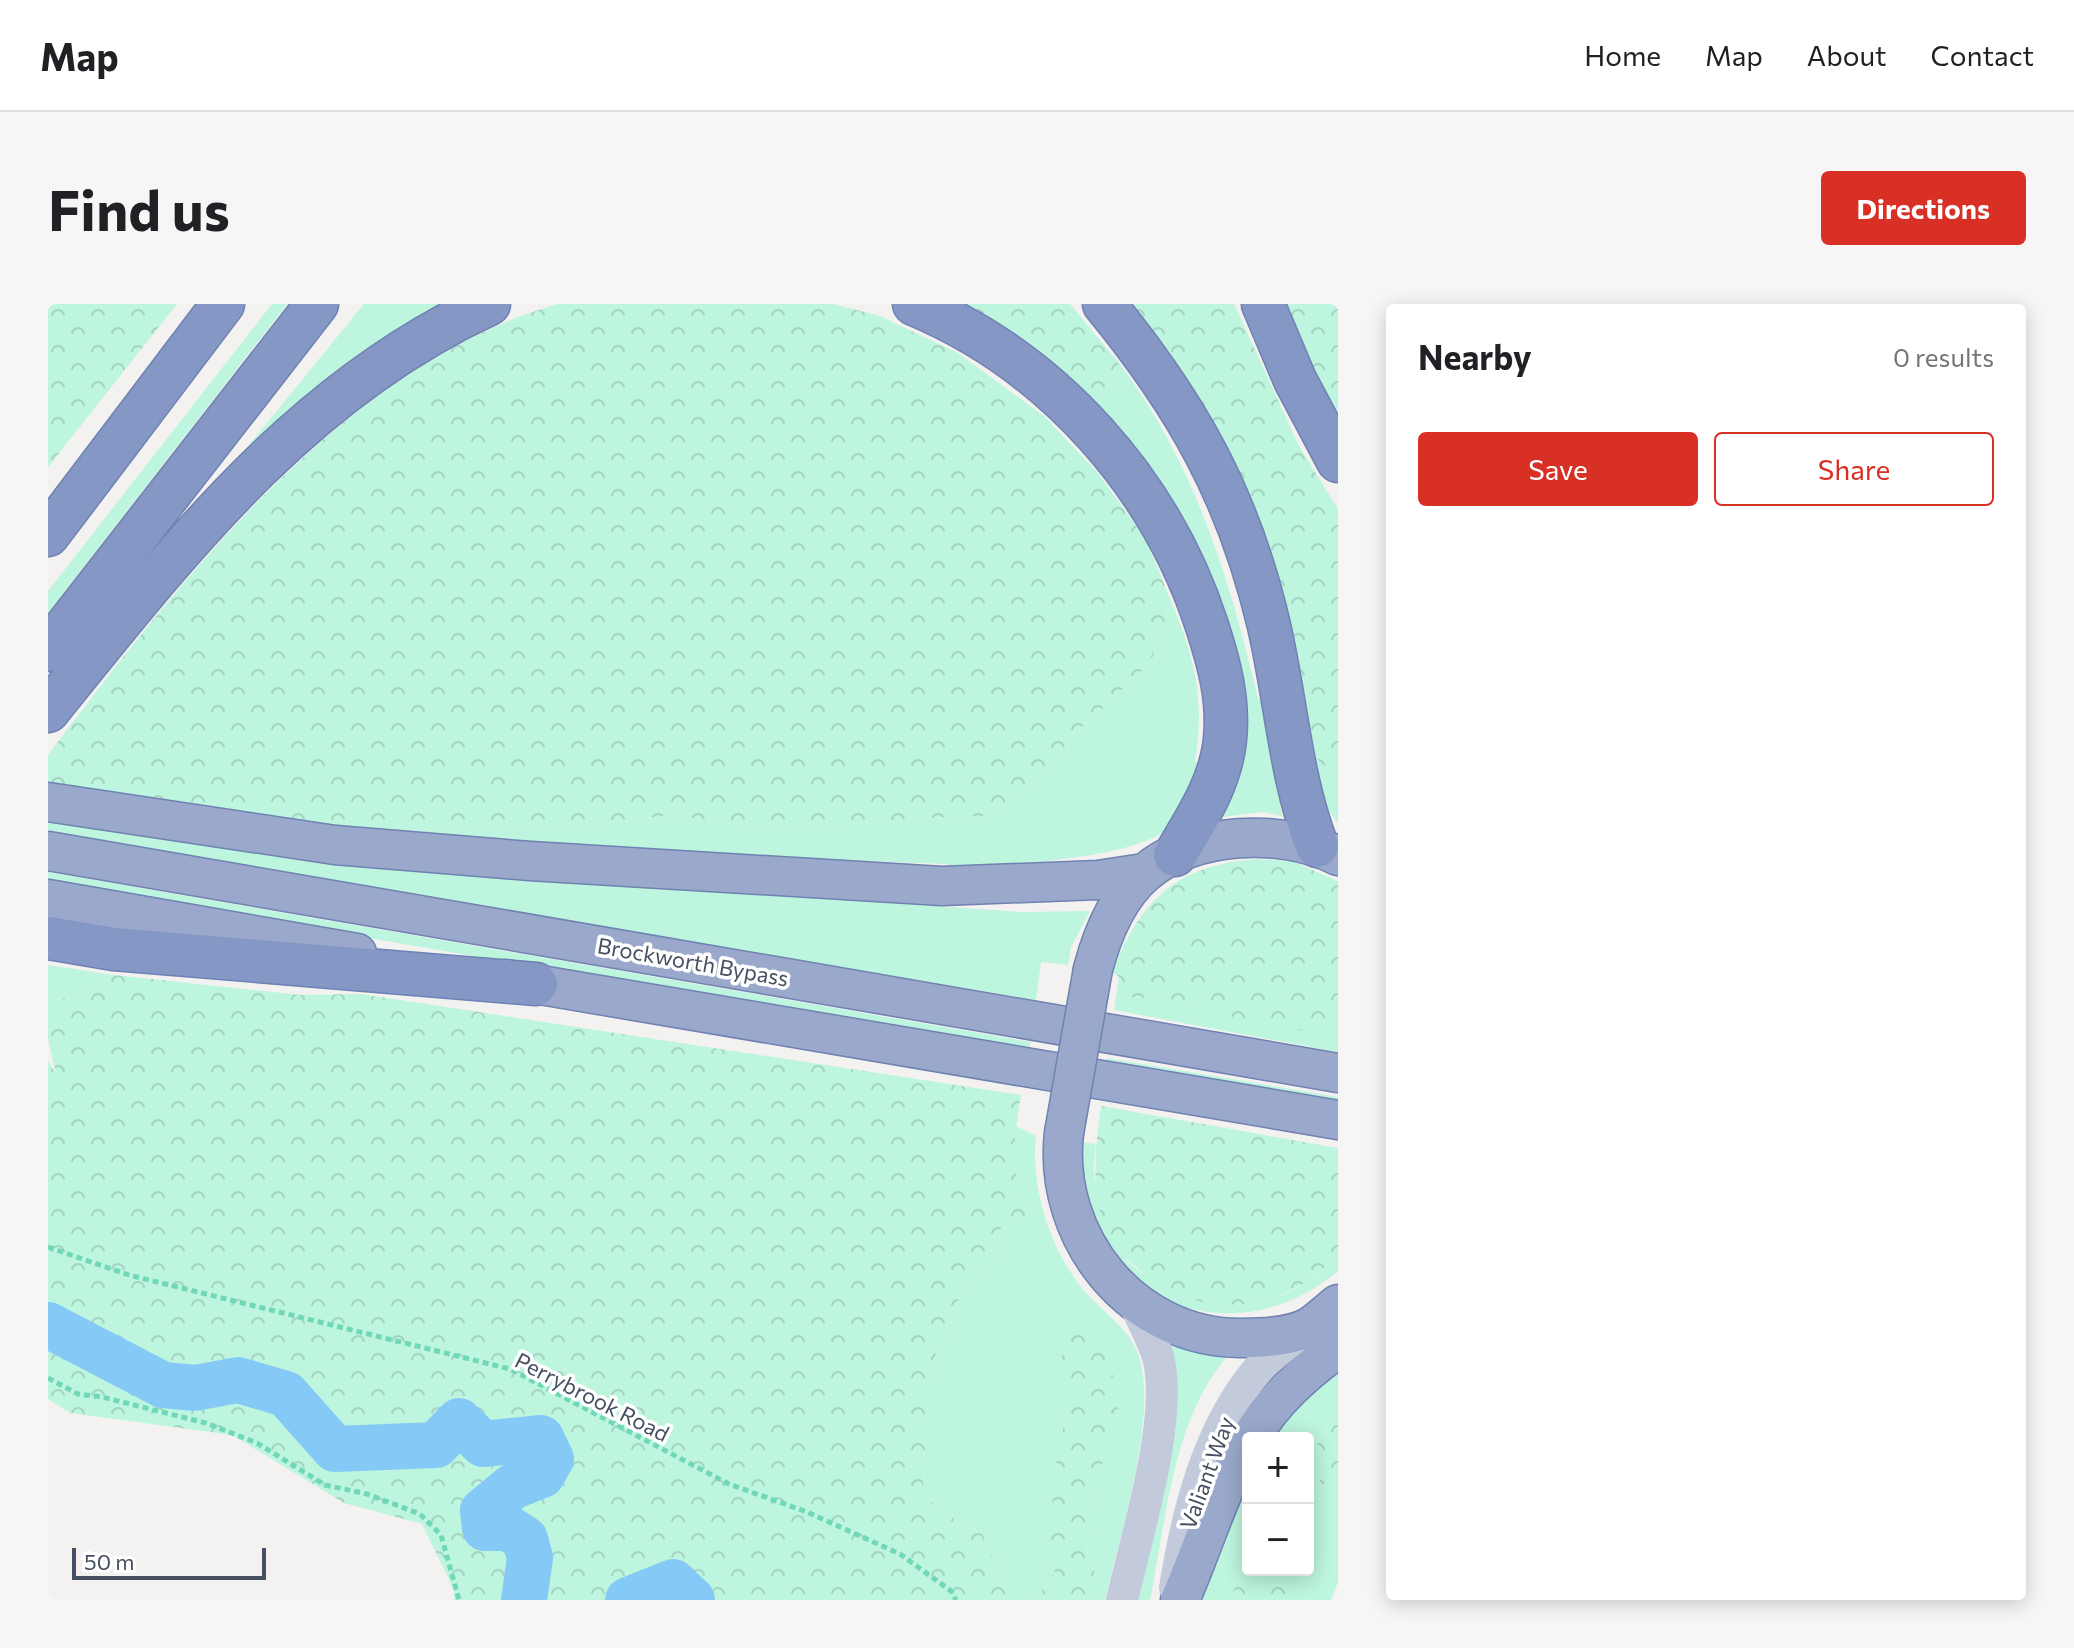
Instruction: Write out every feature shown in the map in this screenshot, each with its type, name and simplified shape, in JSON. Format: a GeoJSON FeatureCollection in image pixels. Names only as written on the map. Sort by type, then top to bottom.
{"type":"FeatureCollection","features":[{"type":"Feature","properties":{"kind":"highway"},"geometry":{"type":"LineString","coordinates":[[48,535],[223,304]]}},
{"type":"Feature","properties":{"kind":"highway"},"geometry":{"type":"LineString","coordinates":[[48,650],[317,304]]}},
{"type":"Feature","properties":{"kind":"highway"},"geometry":{"type":"LineString","coordinates":[[54,704],[246,476],[313,418],[396,355],[489,304]]}},
{"type":"Feature","properties":{"kind":"highway"},"geometry":{"type":"LineString","coordinates":[[914,304],[999,349],[1067,403],[1101,438],[1141,491],[1183,564],[1218,661],[1226,714],[1225,740],[1213,785],[1159,864],[1107,927],[1093,969],[1064,1133],[1063,1184],[1074,1226],[1095,1261],[1133,1301],[1177,1327],[1205,1335],[1263,1338],[1307,1328],[1338,1304]]}},
{"type":"Feature","properties":{"kind":"highway"},"geometry":{"type":"LineString","coordinates":[[1104,304],[1173,392],[1211,460],[1244,540],[1269,625],[1298,788],[1328,851]]}},
{"type":"Feature","properties":{"kind":"highway"},"geometry":{"type":"LineString","coordinates":[[1263,304],[1295,380],[1338,461]]}},
{"type":"Feature","properties":{"kind":"highway"},"geometry":{"type":"LineString","coordinates":[[48,802],[335,845],[530,861],[942,886],[1098,880],[1159,864],[1215,842],[1276,838],[1328,851]]}},
{"type":"Feature","properties":{"kind":"highway","name":"Brockworth Bypass"},"geometry":{"type":"LineString","coordinates":[[48,851],[1338,1073]]}},
{"type":"Feature","properties":{"kind":"highway"},"geometry":{"type":"LineString","coordinates":[[48,899],[1338,1120]]}},
{"type":"Feature","properties":{"kind":"highway"},"geometry":{"type":"LineString","coordinates":[[48,938],[114,949],[536,984]]}},
{"type":"Feature","properties":{"kind":"highway"},"geometry":{"type":"LineString","coordinates":[[1254,1432],[1262,1418],[1304,1373],[1338,1348]]}},
{"type":"Feature","properties":{"kind":"highway"},"geometry":{"type":"LineString","coordinates":[[1180,1600],[1208,1538],[1231,1471],[1242,1452]]}},
{"type":"Feature","properties":{"kind":"main road"},"geometry":{"type":"LineString","coordinates":[[1122,1600],[1145,1498],[1161,1402],[1158,1358],[1133,1301]]}},
{"type":"Feature","properties":{"kind":"main road","name":"Valiant Way"},"geometry":{"type":"LineString","coordinates":[[1173,1600],[1184,1533],[1212,1448],[1235,1400],[1262,1366],[1307,1328]]}},
{"type":"Feature","properties":{"kind":"path","name":"Perrybrook Road"},"geometry":{"type":"LineString","coordinates":[[48,1247],[129,1275],[510,1369],[729,1484],[807,1512],[900,1554],[951,1591],[956,1600]]}},
{"type":"Feature","properties":{"kind":"path"},"geometry":{"type":"LineString","coordinates":[[48,1378],[78,1394],[206,1423],[257,1443],[325,1485],[367,1494],[420,1514],[441,1535],[459,1600]]}},
{"type":"Feature","properties":{"kind":"green space"},"geometry":{"type":"Polygon","coordinates":[[[48,304],[177,304],[48,467],[48,304]]]}},
{"type":"Feature","properties":{"kind":"green space"},"geometry":{"type":"Polygon","coordinates":[[[272,304],[287,304],[48,613],[48,591],[272,304]]]}},
{"type":"Feature","properties":{"kind":"green space"},"geometry":{"type":"Polygon","coordinates":[[[364,304],[464,304],[253,459],[244,451],[364,304]]]}},
{"type":"Feature","properties":{"kind":"green space"},"geometry":{"type":"Polygon","coordinates":[[[558,304],[833,304],[880,316],[958,353],[1044,416],[1097,472],[1145,538],[1171,601],[1151,662],[1076,733],[1038,779],[987,816],[917,818],[785,830],[671,815],[539,831],[347,830],[48,786],[48,755],[152,621],[271,488],[337,428],[406,376],[480,334],[558,304]]]}},
{"type":"Feature","properties":{"kind":"green space"},"geometry":{"type":"Polygon","coordinates":[[[942,304],[1070,304],[1119,363],[1094,412],[942,304]]]}},
{"type":"Feature","properties":{"kind":"green space"},"geometry":{"type":"Polygon","coordinates":[[[1127,304],[1234,304],[1299,446],[1338,509],[1338,778],[1309,752],[1213,432],[1171,354],[1127,304]]]}},
{"type":"Feature","properties":{"kind":"green space"},"geometry":{"type":"Polygon","coordinates":[[[1283,304],[1338,304],[1338,423],[1309,368],[1283,304]]]}},
{"type":"Feature","properties":{"kind":"green space"},"geometry":{"type":"Polygon","coordinates":[[[1119,363],[1169,441],[1206,523],[1235,609],[1258,698],[1265,701],[1282,816],[1263,812],[1222,817],[1219,814],[1235,729],[1094,412],[1119,363]]]}},
{"type":"Feature","properties":{"kind":"green space"},"geometry":{"type":"Polygon","coordinates":[[[1171,601],[1196,680],[1199,718],[1195,761],[1206,770],[1170,827],[1153,838],[1129,847],[1068,858],[954,869],[947,864],[690,854],[347,830],[539,831],[671,815],[785,830],[917,818],[987,816],[1038,779],[1076,733],[1151,662],[1171,601]]]}},
{"type":"Feature","properties":{"kind":"green space"},"geometry":{"type":"Polygon","coordinates":[[[1309,752],[1338,778],[1338,823],[1319,798],[1309,752]]]}},
{"type":"Feature","properties":{"kind":"green space"},"geometry":{"type":"Polygon","coordinates":[[[48,821],[330,863],[1020,912],[1090,911],[1071,947],[1068,965],[1041,962],[1036,1000],[347,885],[48,830],[48,821]]]}},
{"type":"Feature","properties":{"kind":"green space"},"geometry":{"type":"Polygon","coordinates":[[[1257,859],[1292,861],[1338,881],[1338,1023],[1327,1023],[1320,1034],[1196,1010],[1193,1001],[1116,996],[1119,977],[1112,972],[1124,946],[1136,924],[1165,890],[1204,869],[1257,859]]]}},
{"type":"Feature","properties":{"kind":"green space"},"geometry":{"type":"Polygon","coordinates":[[[48,872],[1031,1042],[1028,1053],[48,882],[48,872]]]}},
{"type":"Feature","properties":{"kind":"green space"},"geometry":{"type":"Polygon","coordinates":[[[48,965],[114,975],[81,997],[48,1000],[48,965]]]}},
{"type":"Feature","properties":{"kind":"green space"},"geometry":{"type":"Polygon","coordinates":[[[114,975],[300,995],[361,994],[1021,1095],[1015,1156],[1018,1183],[1028,1216],[998,1230],[1002,1258],[959,1294],[955,1323],[929,1366],[923,1484],[935,1508],[983,1535],[1010,1600],[454,1600],[454,1590],[422,1524],[344,1503],[232,1435],[70,1413],[48,1399],[48,1061],[56,1073],[48,1039],[48,1000],[81,997],[114,975]]]}},
{"type":"Feature","properties":{"kind":"green space"},"geometry":{"type":"Polygon","coordinates":[[[1116,996],[1194,1001],[1338,1023],[1338,1052],[1114,1010],[1116,996]]]}},
{"type":"Feature","properties":{"kind":"green space"},"geometry":{"type":"Polygon","coordinates":[[[1107,1058],[1338,1097],[1338,1105],[1106,1068],[1107,1058]]]}},
{"type":"Feature","properties":{"kind":"green space"},"geometry":{"type":"Polygon","coordinates":[[[1101,1106],[1338,1148],[1338,1253],[1318,1273],[1296,1288],[1245,1304],[1218,1304],[1192,1299],[1167,1289],[1121,1253],[1103,1222],[1095,1173],[1101,1106]]]}},
{"type":"Feature","properties":{"kind":"green space"},"geometry":{"type":"Polygon","coordinates":[[[1016,1126],[1036,1136],[1040,1199],[1054,1242],[1064,1261],[1088,1295],[1125,1332],[1140,1360],[1144,1414],[1140,1446],[1105,1600],[1098,1600],[1102,1591],[1087,1553],[1091,1499],[1118,1412],[1068,1402],[1055,1487],[1055,1572],[1036,1600],[1010,1600],[983,1535],[935,1508],[923,1484],[929,1366],[955,1323],[959,1294],[1002,1258],[998,1230],[1028,1216],[1016,1172],[1016,1126]]]}},
{"type":"Feature","properties":{"kind":"green space"},"geometry":{"type":"Polygon","coordinates":[[[1079,1142],[1096,1144],[1096,1183],[1124,1256],[1134,1267],[1180,1295],[1229,1305],[1254,1303],[1299,1287],[1320,1272],[1338,1253],[1338,1271],[1303,1295],[1266,1309],[1228,1313],[1191,1309],[1156,1295],[1126,1273],[1101,1242],[1080,1196],[1079,1142]]]}},
{"type":"Feature","properties":{"kind":"green space"},"geometry":{"type":"Polygon","coordinates":[[[1069,1320],[1108,1350],[1119,1412],[1091,1499],[1087,1553],[1102,1591],[1098,1600],[1036,1600],[1055,1572],[1050,1527],[1057,1458],[1068,1402],[1061,1362],[1069,1320]]]}},
{"type":"Feature","properties":{"kind":"green space"},"geometry":{"type":"Polygon","coordinates":[[[1171,1344],[1231,1352],[1211,1378],[1184,1437],[1150,1600],[1137,1600],[1176,1380],[1171,1344]]]}},
{"type":"Feature","properties":{"kind":"green space"},"geometry":{"type":"Polygon","coordinates":[[[1338,1363],[1338,1409],[1317,1440],[1321,1486],[1338,1474],[1338,1582],[1331,1600],[1297,1600],[1300,1576],[1314,1576],[1314,1432],[1269,1432],[1338,1363]]]}},
{"type":"Feature","properties":{"kind":"green space"},"geometry":{"type":"Polygon","coordinates":[[[1338,1409],[1338,1474],[1320,1487],[1317,1440],[1338,1409]]]}},
{"type":"Feature","properties":{"kind":"green space"},"geometry":{"type":"Polygon","coordinates":[[[1242,1484],[1242,1569],[1230,1600],[1199,1600],[1242,1484]]]}},
{"type":"Feature","properties":{"kind":"green space"},"geometry":{"type":"Polygon","coordinates":[[[1242,1569],[1242,1576],[1300,1576],[1297,1600],[1230,1600],[1242,1569]]]}},
{"type":"Feature","properties":{"kind":"waterway"},"geometry":{"type":"LineString","coordinates":[[48,1325],[163,1385],[195,1388],[238,1380],[286,1394],[335,1449],[436,1445],[459,1421],[483,1444],[541,1438],[551,1459],[542,1475],[512,1487],[483,1511],[485,1528],[508,1528],[525,1539],[530,1558],[524,1600]]}},
{"type":"Feature","properties":{"kind":"waterway"},"geometry":{"type":"LineString","coordinates":[[628,1600],[673,1582],[692,1600]]}}]}
